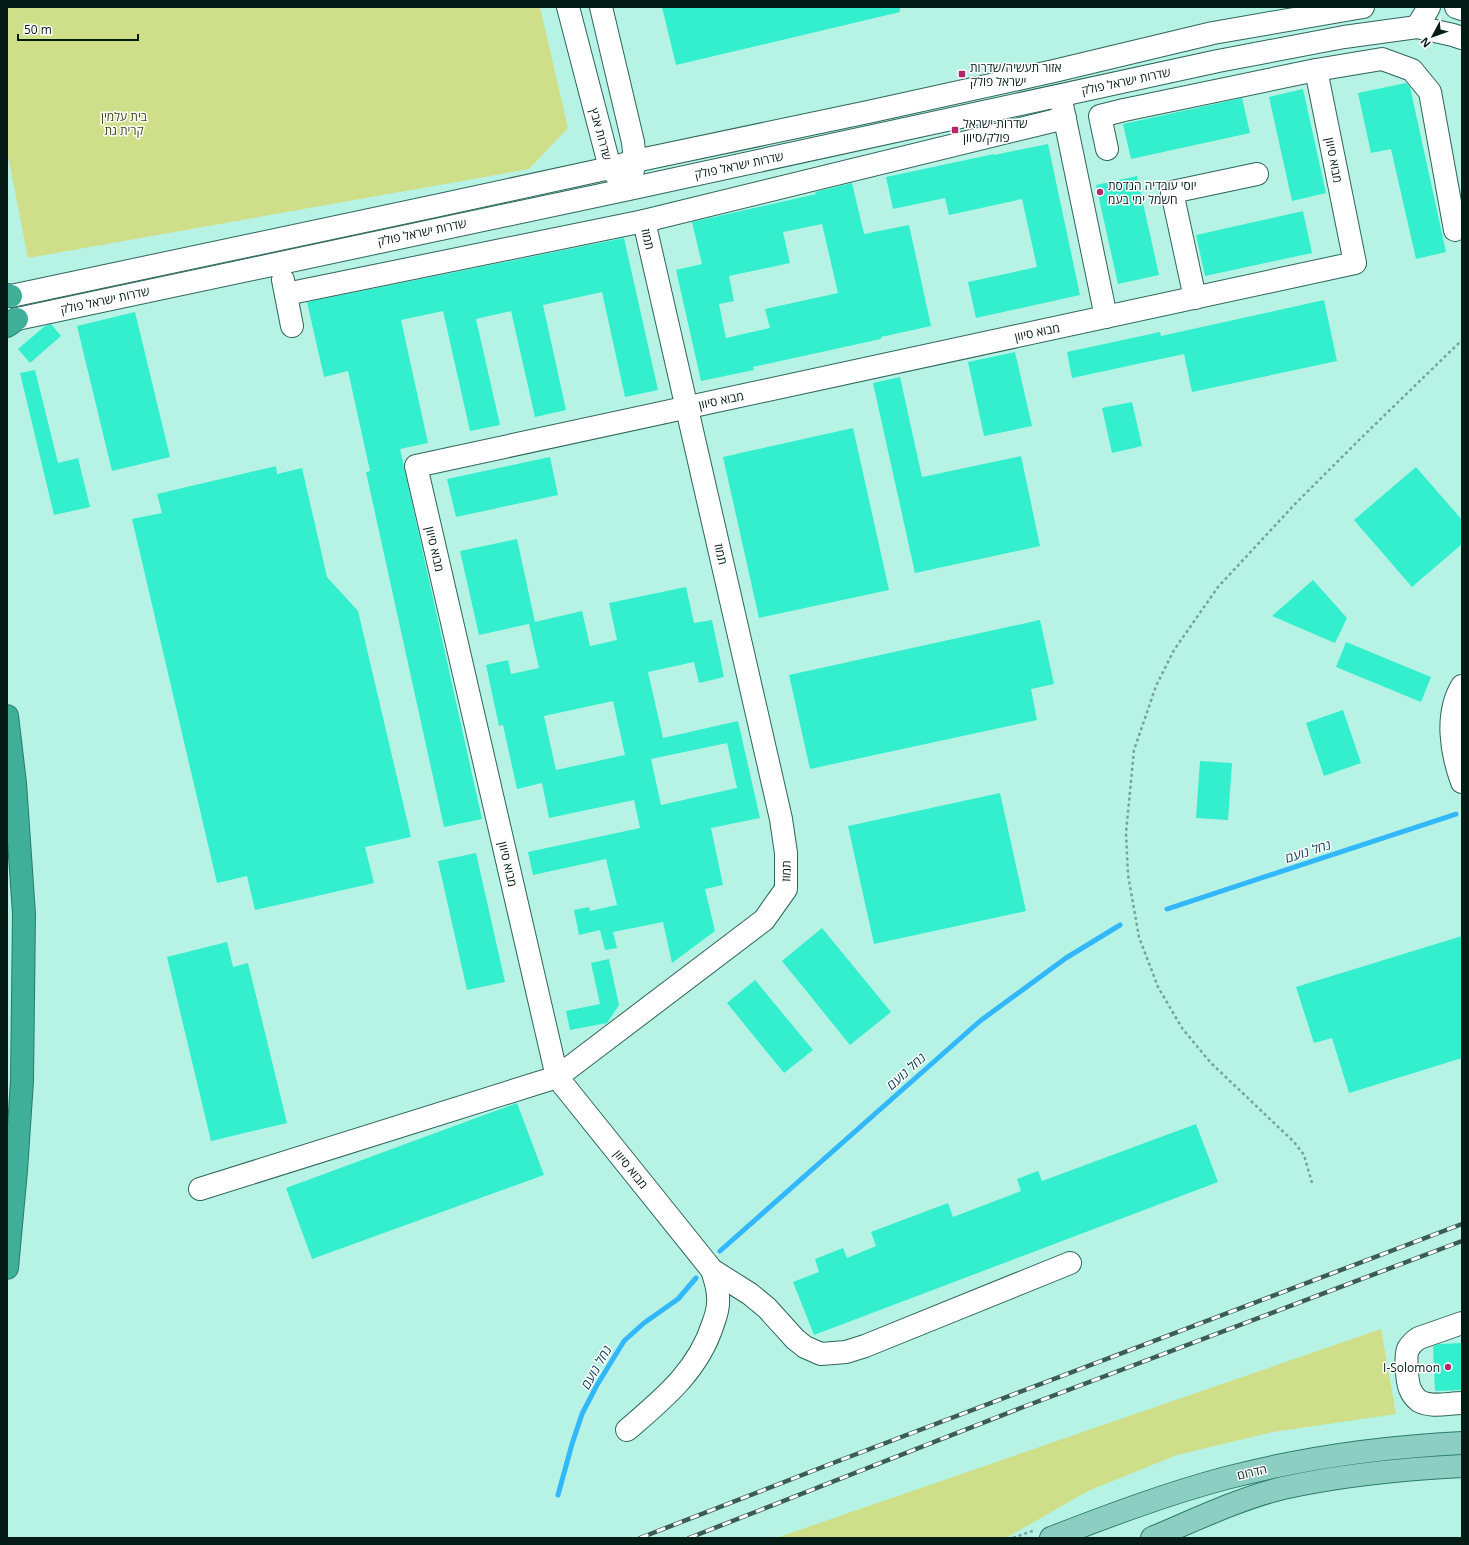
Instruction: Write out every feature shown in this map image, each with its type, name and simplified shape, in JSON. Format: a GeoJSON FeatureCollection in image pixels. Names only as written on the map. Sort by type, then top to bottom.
{"type":"FeatureCollection","features":[{"type":"Feature","properties":{"kind":"highway"},"geometry":{"type":"LineString","coordinates":[[7,716],[15,783],[24,914],[22,1081],[16,1171],[7,1268]]}},
{"type":"Feature","properties":{"kind":"main road","name":"הדרום"},"geometry":{"type":"LineString","coordinates":[[1051,1538],[1128,1508],[1172,1494],[1276,1466],[1351,1453],[1421,1445],[1462,1443]]}},
{"type":"Feature","properties":{"kind":"main road","name":"הדרום"},"geometry":{"type":"LineString","coordinates":[[1152,1538],[1227,1506],[1282,1489],[1355,1475],[1423,1468],[1462,1466]]}},
{"type":"Feature","properties":{"kind":"street","name":"שדרות אבץ"},"geometry":{"type":"LineString","coordinates":[[568,7],[607,158],[629,189]]}},
{"type":"Feature","properties":{"kind":"street"},"geometry":{"type":"LineString","coordinates":[[601,7],[633,142],[635,161],[629,189]]}},
{"type":"Feature","properties":{"kind":"street"},"geometry":{"type":"LineString","coordinates":[[607,158],[635,161],[1054,71],[1214,33],[1363,7]]}},
{"type":"Feature","properties":{"kind":"street"},"geometry":{"type":"LineString","coordinates":[[1414,17],[1428,7]]}},
{"type":"Feature","properties":{"kind":"street"},"geometry":{"type":"LineString","coordinates":[[1456,7],[1462,9]]}},
{"type":"Feature","properties":{"kind":"street","name":"שדרות ישראל פולק"},"geometry":{"type":"LineString","coordinates":[[12,322],[1218,61],[1344,37],[1414,17],[1462,38]]}},
{"type":"Feature","properties":{"kind":"street"},"geometry":{"type":"LineString","coordinates":[[1107,149],[1100,116],[1316,70],[1382,59],[1412,70],[1430,92],[1455,230]]}},
{"type":"Feature","properties":{"kind":"street","name":"מבוא סיוון"},"geometry":{"type":"LineString","coordinates":[[712,1270],[558,1077],[416,466],[1355,263],[1316,70]]}},
{"type":"Feature","properties":{"kind":"street"},"geometry":{"type":"LineString","coordinates":[[1054,71],[1106,317]]}},
{"type":"Feature","properties":{"kind":"street"},"geometry":{"type":"LineString","coordinates":[[286,294],[644,221],[1065,118]]}},
{"type":"Feature","properties":{"kind":"street","name":"שדרות ישראל פולק"},"geometry":{"type":"LineString","coordinates":[[9,295],[586,173],[607,158]]}},
{"type":"Feature","properties":{"kind":"street"},"geometry":{"type":"LineString","coordinates":[[1195,298],[1172,192],[1257,174]]}},
{"type":"Feature","properties":{"kind":"street","name":"תמוז"},"geometry":{"type":"LineString","coordinates":[[558,1077],[764,920],[786,889],[786,853],[781,819],[644,221]]}},
{"type":"Feature","properties":{"kind":"street"},"geometry":{"type":"LineString","coordinates":[[275,239],[292,326]]}},
{"type":"Feature","properties":{"kind":"street"},"geometry":{"type":"LineString","coordinates":[[1462,686],[1458,693],[1451,718],[1455,763],[1462,782]]}},
{"type":"Feature","properties":{"kind":"street"},"geometry":{"type":"LineString","coordinates":[[200,1189],[558,1077]]}},
{"type":"Feature","properties":{"kind":"street"},"geometry":{"type":"LineString","coordinates":[[712,1270],[750,1294],[768,1308],[795,1339],[805,1347],[821,1354],[846,1352],[865,1346],[1070,1263]]}},
{"type":"Feature","properties":{"kind":"street"},"geometry":{"type":"LineString","coordinates":[[627,1430],[670,1393],[696,1361],[710,1332],[717,1312],[719,1298],[712,1270]]}},
{"type":"Feature","properties":{"kind":"street"},"geometry":{"type":"LineString","coordinates":[[1462,1323],[1419,1338],[1413,1342],[1408,1349],[1407,1356],[1409,1387],[1413,1396],[1428,1404],[1462,1403]]}},
{"type":"Feature","properties":{"kind":"path"},"geometry":{"type":"LineString","coordinates":[[1312,1183],[1304,1154],[1294,1142],[1210,1062],[1182,1028],[1158,987],[1139,937],[1128,874],[1126,833],[1134,750],[1156,686],[1174,650],[1218,587],[1295,504],[1462,340]]}},
{"type":"Feature","properties":{"kind":"green space","name":"בית עלמין קרית גת"},"geometry":{"type":"Polygon","coordinates":[[[7,7],[540,7],[568,128],[529,169],[28,258],[7,151],[7,7]]]}},
{"type":"Feature","properties":{"kind":"green space"},"geometry":{"type":"Polygon","coordinates":[[[1381,1329],[1396,1414],[1273,1432],[1177,1455],[1088,1491],[1006,1538],[776,1538],[1381,1329]]]}},
{"type":"Feature","properties":{"kind":"building"},"geometry":{"type":"Polygon","coordinates":[[[662,7],[900,7],[900,12],[676,65],[662,7]]]}},
{"type":"Feature","properties":{"kind":"building"},"geometry":{"type":"Polygon","coordinates":[[[1406,83],[1410,87],[1446,252],[1416,259],[1391,149],[1371,153],[1358,93],[1406,83]]]}},
{"type":"Feature","properties":{"kind":"building"},"geometry":{"type":"Polygon","coordinates":[[[1303,89],[1326,193],[1292,201],[1269,97],[1303,89]]]}},
{"type":"Feature","properties":{"kind":"building"},"geometry":{"type":"Polygon","coordinates":[[[1242,98],[1250,133],[1131,159],[1123,124],[1242,98]]]}},
{"type":"Feature","properties":{"kind":"building"},"geometry":{"type":"Polygon","coordinates":[[[1048,144],[1080,295],[976,318],[968,282],[1037,267],[1022,199],[949,215],[945,198],[893,209],[886,177],[1048,144]]]}},
{"type":"Feature","properties":{"kind":"building"},"geometry":{"type":"Polygon","coordinates":[[[1137,176],[1159,275],[1118,284],[1096,185],[1137,176]]]}},
{"type":"Feature","properties":{"kind":"building"},"geometry":{"type":"Polygon","coordinates":[[[852,183],[864,234],[909,225],[931,326],[881,337],[881,339],[753,367],[754,370],[701,381],[676,270],[702,264],[692,222],[816,194],[815,192],[852,183]],[[822,224],[783,232],[790,263],[729,276],[734,301],[719,304],[726,338],[770,328],[765,309],[838,293],[822,224]]]}},
{"type":"Feature","properties":{"kind":"building"},"geometry":{"type":"Polygon","coordinates":[[[1303,211],[1312,253],[1205,276],[1196,235],[1303,211]]]}},
{"type":"Feature","properties":{"kind":"building"},"geometry":{"type":"Polygon","coordinates":[[[624,238],[658,390],[625,397],[602,292],[543,305],[566,410],[535,417],[511,311],[476,319],[500,425],[470,431],[443,311],[401,320],[428,443],[400,449],[482,819],[444,827],[366,472],[370,471],[348,371],[324,377],[307,302],[624,238]]]}},
{"type":"Feature","properties":{"kind":"building"},"geometry":{"type":"Polygon","coordinates":[[[1324,300],[1337,361],[1192,392],[1184,354],[1072,378],[1067,352],[1160,332],[1161,336],[1324,300]]]}},
{"type":"Feature","properties":{"kind":"building"},"geometry":{"type":"Polygon","coordinates":[[[135,312],[170,457],[112,471],[77,326],[135,312]]]}},
{"type":"Feature","properties":{"kind":"building"},"geometry":{"type":"Polygon","coordinates":[[[51,324],[61,336],[30,363],[18,349],[45,326],[51,324]]]}},
{"type":"Feature","properties":{"kind":"building"},"geometry":{"type":"Polygon","coordinates":[[[1015,352],[1032,426],[984,436],[968,362],[1015,352]]]}},
{"type":"Feature","properties":{"kind":"building"},"geometry":{"type":"Polygon","coordinates":[[[35,370],[58,463],[78,458],[90,507],[54,515],[20,373],[35,370]]]}},
{"type":"Feature","properties":{"kind":"building"},"geometry":{"type":"Polygon","coordinates":[[[900,377],[922,477],[1021,456],[1040,546],[915,573],[873,383],[900,377]]]}},
{"type":"Feature","properties":{"kind":"building"},"geometry":{"type":"Polygon","coordinates":[[[1132,402],[1142,446],[1112,453],[1102,408],[1132,402]]]}},
{"type":"Feature","properties":{"kind":"building"},"geometry":{"type":"Polygon","coordinates":[[[853,428],[889,590],[759,618],[723,457],[853,428]]]}},
{"type":"Feature","properties":{"kind":"building"},"geometry":{"type":"Polygon","coordinates":[[[550,457],[558,495],[456,517],[447,479],[550,457]]]}},
{"type":"Feature","properties":{"kind":"building"},"geometry":{"type":"Polygon","coordinates":[[[276,466],[277,474],[302,468],[327,577],[358,611],[411,837],[365,847],[374,883],[255,910],[247,876],[217,883],[132,519],[162,513],[157,494],[276,466]]]}},
{"type":"Feature","properties":{"kind":"building"},"geometry":{"type":"Polygon","coordinates":[[[1416,467],[1462,520],[1462,544],[1412,587],[1354,520],[1416,467]]]}},
{"type":"Feature","properties":{"kind":"building"},"geometry":{"type":"Polygon","coordinates":[[[517,539],[535,622],[582,611],[590,646],[617,640],[609,603],[686,587],[694,623],[712,620],[724,677],[699,683],[694,662],[648,672],[663,738],[738,721],[760,818],[711,828],[723,885],[705,889],[715,931],[672,963],[663,922],[613,932],[617,948],[605,950],[600,930],[579,935],[574,910],[589,907],[590,911],[617,905],[606,859],[533,875],[528,852],[640,828],[634,800],[549,818],[542,783],[517,789],[503,725],[499,726],[486,665],[508,660],[511,674],[539,668],[529,624],[479,635],[460,551],[517,539]],[[613,701],[544,716],[556,770],[625,755],[613,701]],[[727,743],[651,759],[661,805],[737,788],[727,743]]]}},
{"type":"Feature","properties":{"kind":"building"},"geometry":{"type":"Polygon","coordinates":[[[1313,580],[1347,618],[1335,643],[1272,616],[1313,580]]]}},
{"type":"Feature","properties":{"kind":"building"},"geometry":{"type":"Polygon","coordinates":[[[1040,620],[1054,684],[1031,689],[1037,720],[810,769],[789,675],[1040,620]]]}},
{"type":"Feature","properties":{"kind":"building"},"geometry":{"type":"Polygon","coordinates":[[[1346,642],[1431,677],[1421,702],[1336,667],[1346,642]]]}},
{"type":"Feature","properties":{"kind":"building"},"geometry":{"type":"Polygon","coordinates":[[[1343,710],[1361,763],[1324,776],[1306,723],[1343,710]]]}},
{"type":"Feature","properties":{"kind":"building"},"geometry":{"type":"Polygon","coordinates":[[[1200,761],[1232,763],[1228,820],[1196,818],[1200,761]]]}},
{"type":"Feature","properties":{"kind":"building"},"geometry":{"type":"Polygon","coordinates":[[[1000,793],[1026,911],[874,944],[848,826],[1000,793]]]}},
{"type":"Feature","properties":{"kind":"building"},"geometry":{"type":"Polygon","coordinates":[[[476,853],[505,982],[467,990],[438,861],[476,853]]]}},
{"type":"Feature","properties":{"kind":"building"},"geometry":{"type":"Polygon","coordinates":[[[822,928],[891,1012],[850,1045],[782,961],[822,928]]]}},
{"type":"Feature","properties":{"kind":"building"},"geometry":{"type":"Polygon","coordinates":[[[1462,936],[1462,1058],[1349,1093],[1332,1038],[1314,1043],[1296,987],[1462,936]]]}},
{"type":"Feature","properties":{"kind":"building"},"geometry":{"type":"Polygon","coordinates":[[[227,942],[233,967],[248,963],[287,1123],[211,1141],[167,957],[227,942]]]}},
{"type":"Feature","properties":{"kind":"building"},"geometry":{"type":"Polygon","coordinates":[[[609,959],[619,1005],[607,1023],[570,1030],[566,1011],[600,1004],[591,963],[609,959]]]}},
{"type":"Feature","properties":{"kind":"building"},"geometry":{"type":"Polygon","coordinates":[[[755,980],[813,1050],[784,1073],[727,1003],[755,980]]]}},
{"type":"Feature","properties":{"kind":"building"},"geometry":{"type":"Polygon","coordinates":[[[517,1103],[544,1175],[312,1259],[286,1188],[517,1103]]]}},
{"type":"Feature","properties":{"kind":"building"},"geometry":{"type":"Polygon","coordinates":[[[1196,1124],[1218,1182],[814,1335],[793,1282],[819,1272],[815,1259],[843,1248],[847,1258],[876,1246],[871,1232],[948,1203],[953,1217],[1021,1191],[1017,1179],[1038,1171],[1042,1181],[1196,1124]]]}},
{"type":"Feature","properties":{"kind":"building","name":"I-Solomon"},"geometry":{"type":"Polygon","coordinates":[[[1462,1343],[1462,1390],[1435,1391],[1433,1346],[1439,1344],[1462,1343]]]}},
{"type":"Feature","properties":{"kind":"waterway","name":"נחל נועם"},"geometry":{"type":"LineString","coordinates":[[1167,909],[1456,814]]}},
{"type":"Feature","properties":{"kind":"waterway","name":"נחל נועם"},"geometry":{"type":"LineString","coordinates":[[720,1251],[980,1021],[1066,958],[1120,925]]}},
{"type":"Feature","properties":{"kind":"waterway","name":"נחל נועם"},"geometry":{"type":"LineString","coordinates":[[558,1495],[582,1414],[597,1385],[624,1341],[644,1323],[678,1299],[696,1278]]}},
{"type":"Feature","properties":{"kind":"railway"},"geometry":{"type":"LineString","coordinates":[[640,1538],[1462,1224]]}},
{"type":"Feature","properties":{"kind":"railway"},"geometry":{"type":"LineString","coordinates":[[689,1538],[1018,1409],[1462,1241]]}},
{"type":"Feature","properties":{"kind":"place","name":"אזור תעשיה/שדרות ישראל פולק"},"geometry":{"type":"Point","coordinates":[962,74]}},
{"type":"Feature","properties":{"kind":"place","name":"שדרות ישראל פולק/סיוון"},"geometry":{"type":"Point","coordinates":[955,130]}},
{"type":"Feature","properties":{"kind":"place","name":"יוסי עובדיה הנדסת חשמל ימי בעמ"},"geometry":{"type":"Point","coordinates":[1100,192]}},
{"type":"Feature","properties":{"kind":"place","name":"I-Solomon"},"geometry":{"type":"Point","coordinates":[1448,1367]}}]}
